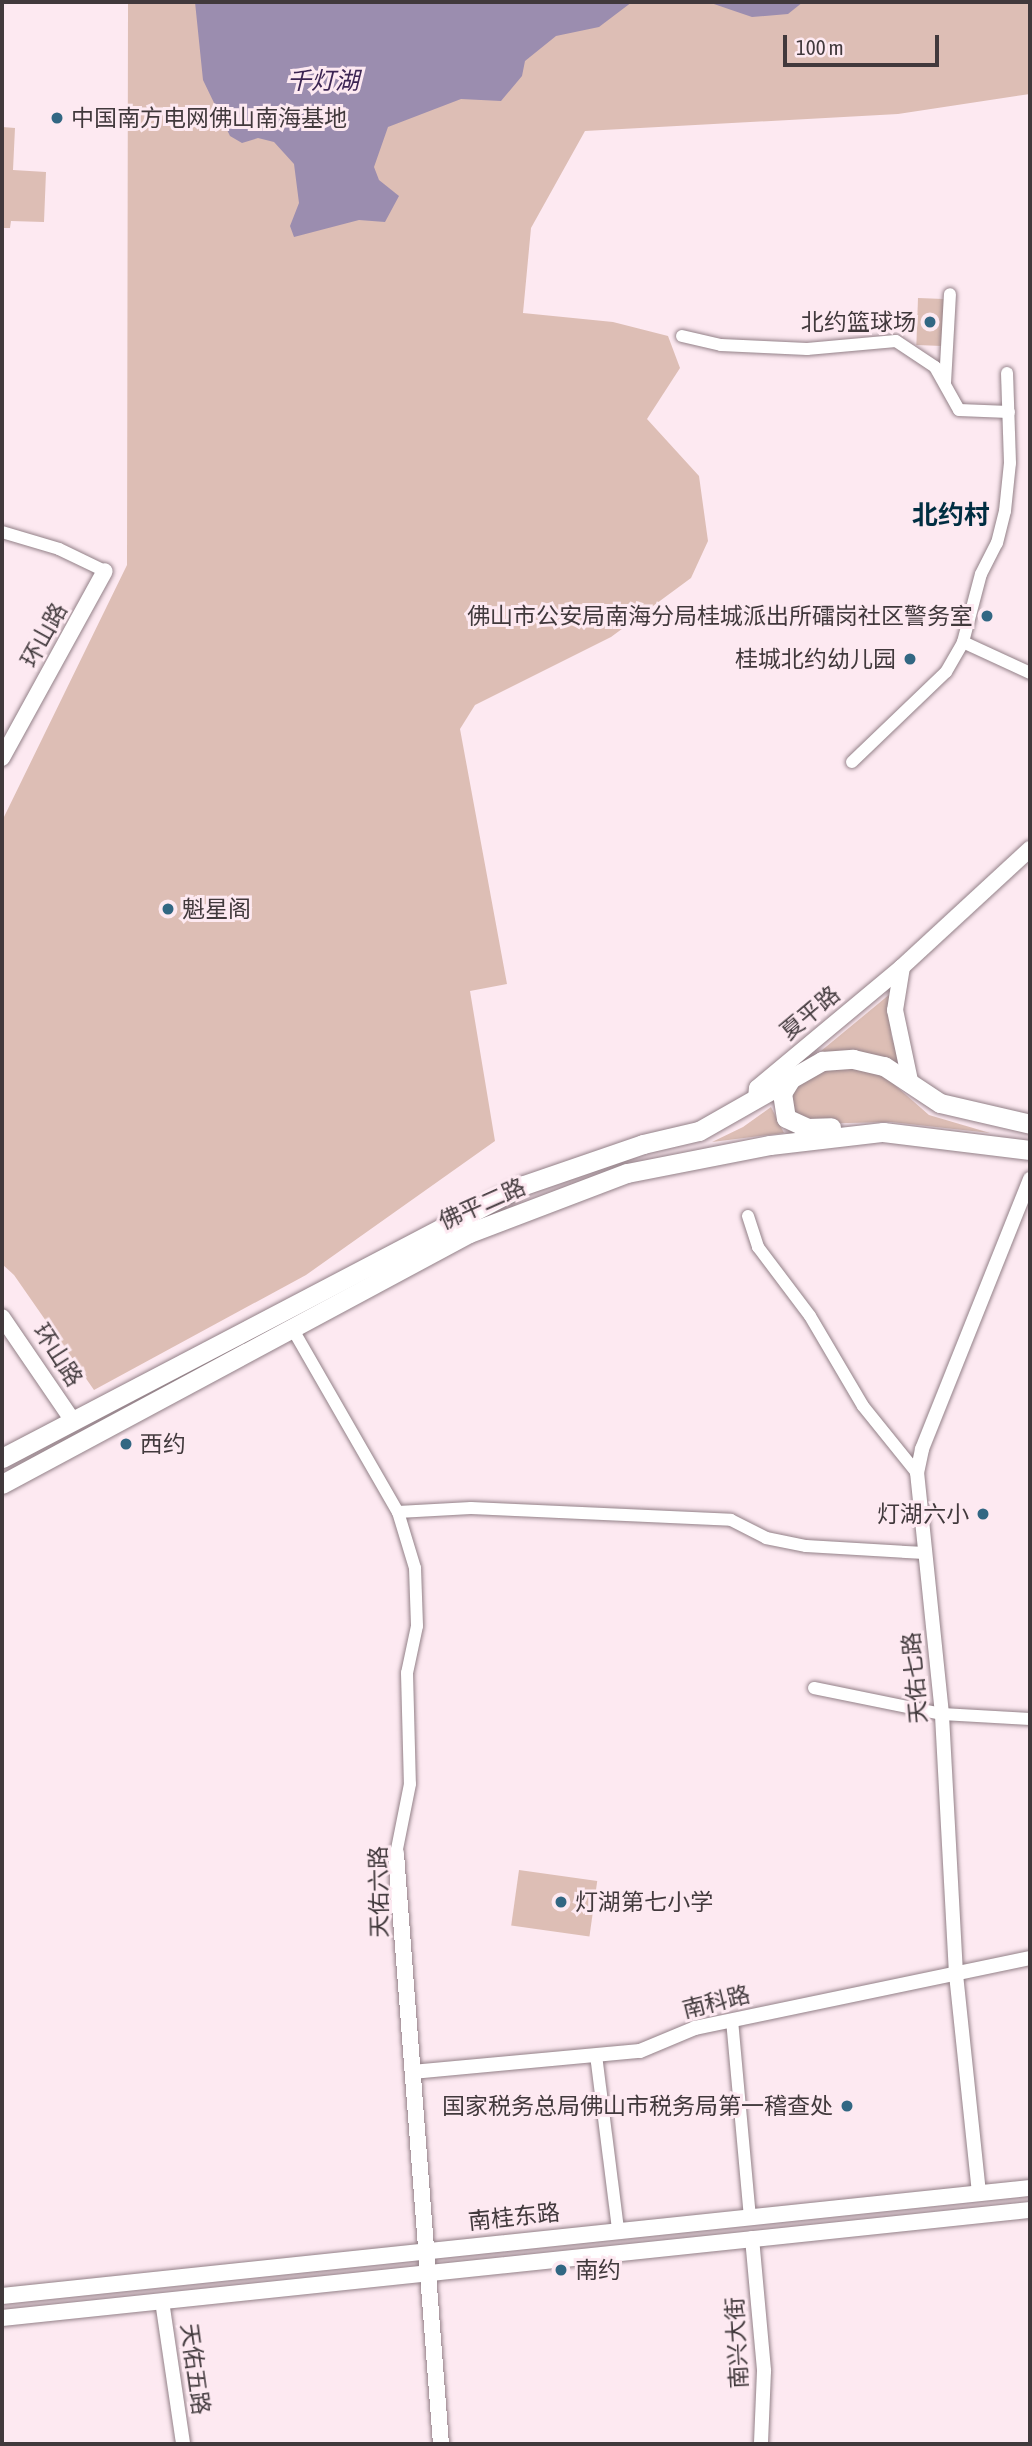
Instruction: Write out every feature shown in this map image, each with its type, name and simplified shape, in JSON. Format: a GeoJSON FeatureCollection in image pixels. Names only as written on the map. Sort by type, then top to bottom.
{"type":"FeatureCollection","features":[{"type":"Feature","properties":{"kind":"main road","name":"环山路"},"geometry":{"type":"LineString","coordinates":[[2,758],[105,571]]}},
{"type":"Feature","properties":{"kind":"main road","name":"夏平路"},"geometry":{"type":"LineString","coordinates":[[756,1099],[757,1088],[902,967],[1030,849]]}},
{"type":"Feature","properties":{"kind":"main road"},"geometry":{"type":"LineString","coordinates":[[902,967],[895,1010],[911,1085],[940,1103],[1030,1124]]}},
{"type":"Feature","properties":{"kind":"main road","name":"佛平二路"},"geometry":{"type":"LineString","coordinates":[[2,1458],[524,1185],[643,1144],[699,1131],[822,1061],[853,1059],[884,1066],[911,1085]]}},
{"type":"Feature","properties":{"kind":"main road"},"geometry":{"type":"LineString","coordinates":[[792,1076],[782,1093],[782,1111],[794,1124],[867,1126],[883,1132]]}},
{"type":"Feature","properties":{"kind":"main road","name":"佛平二路"},"geometry":{"type":"LineString","coordinates":[[2,1484],[470,1233],[626,1173],[770,1145],[883,1132],[1030,1150]]}},
{"type":"Feature","properties":{"kind":"main road"},"geometry":{"type":"LineString","coordinates":[[990,1144],[1030,1160]]}},
{"type":"Feature","properties":{"kind":"main road","name":"环山路"},"geometry":{"type":"LineString","coordinates":[[2,1317],[73,1421]]}},
{"type":"Feature","properties":{"kind":"main road","name":"天佑六路"},"geometry":{"type":"LineString","coordinates":[[396,1854],[430,2270],[441,2444]]}},
{"type":"Feature","properties":{"kind":"main road","name":"南桂东路"},"geometry":{"type":"LineString","coordinates":[[2,2296],[428,2248],[1030,2188]]}},
{"type":"Feature","properties":{"kind":"main road","name":"南桂东路"},"geometry":{"type":"LineString","coordinates":[[2,2318],[430,2270],[1030,2210]]}},
{"type":"Feature","properties":{"kind":"street"},"geometry":{"type":"LineString","coordinates":[[945,383],[950,294]]}},
{"type":"Feature","properties":{"kind":"street"},"geometry":{"type":"LineString","coordinates":[[682,336],[721,345],[807,349],[896,341],[922,355],[945,383],[959,410],[1009,412]]}},
{"type":"Feature","properties":{"kind":"street"},"geometry":{"type":"LineString","coordinates":[[852,762],[946,672],[963,642],[981,574],[997,543],[1005,511],[1009,412],[1007,373]]}},
{"type":"Feature","properties":{"kind":"street"},"geometry":{"type":"LineString","coordinates":[[2,532],[59,549],[105,571]]}},
{"type":"Feature","properties":{"kind":"street"},"geometry":{"type":"LineString","coordinates":[[963,642],[1030,673]]}},
{"type":"Feature","properties":{"kind":"street","name":"天佑七路"},"geometry":{"type":"LineString","coordinates":[[979,2193],[956,1974],[942,1714],[917,1473],[922,1450],[1030,1180]]}},
{"type":"Feature","properties":{"kind":"street"},"geometry":{"type":"LineString","coordinates":[[748,1216],[758,1247],[810,1315],[863,1406],[917,1473]]}},
{"type":"Feature","properties":{"kind":"street","name":"天佑六路"},"geometry":{"type":"LineString","coordinates":[[292,1328],[398,1512],[415,1568],[418,1626],[407,1674],[410,1784],[396,1854]]}},
{"type":"Feature","properties":{"kind":"street"},"geometry":{"type":"LineString","coordinates":[[398,1512],[483,1508],[731,1520],[766,1538],[806,1546],[925,1553]]}},
{"type":"Feature","properties":{"kind":"street"},"geometry":{"type":"LineString","coordinates":[[814,1688],[942,1714],[1030,1719]]}},
{"type":"Feature","properties":{"kind":"street","name":"南科路"},"geometry":{"type":"LineString","coordinates":[[412,2072],[640,2051],[695,2028],[1030,1958]]}},
{"type":"Feature","properties":{"kind":"street"},"geometry":{"type":"LineString","coordinates":[[732,2020],[750,2216]]}},
{"type":"Feature","properties":{"kind":"street"},"geometry":{"type":"LineString","coordinates":[[596,2054],[618,2230]]}},
{"type":"Feature","properties":{"kind":"street","name":"南兴大街"},"geometry":{"type":"LineString","coordinates":[[752,2238],[764,2371],[761,2444]]}},
{"type":"Feature","properties":{"kind":"street","name":"天佑五路"},"geometry":{"type":"LineString","coordinates":[[162,2301],[183,2444]]}},
{"type":"Feature","properties":{"kind":"shaded area"},"geometry":{"type":"Polygon","coordinates":[[[128,2],[1030,2],[1030,94],[898,114],[585,131],[531,228],[523,313],[613,322],[668,336],[680,368],[647,419],[699,476],[708,541],[691,578],[611,637],[475,705],[460,729],[507,984],[470,991],[495,1141],[306,1275],[94,1390],[14,1275],[2,1264],[2,821],[127,565],[128,2]]]}},
{"type":"Feature","properties":{"kind":"shaded area"},"geometry":{"type":"Polygon","coordinates":[[[2,127],[15,128],[13,170],[46,172],[44,222],[11,221],[10,228],[2,228],[2,127]]]}},
{"type":"Feature","properties":{"kind":"shaded area","name":"北约篮球场"},"geometry":{"type":"Polygon","coordinates":[[[918,298],[944,299],[942,346],[916,345],[918,298]]]}},
{"type":"Feature","properties":{"kind":"shaded area"},"geometry":{"type":"Polygon","coordinates":[[[890,994],[891,1035],[902,1068],[821,1051],[890,994]]]}},
{"type":"Feature","properties":{"kind":"shaded area"},"geometry":{"type":"Polygon","coordinates":[[[828,1066],[868,1069],[889,1080],[929,1115],[990,1133],[891,1122],[804,1124],[787,1109],[793,1083],[828,1066]]]}},
{"type":"Feature","properties":{"kind":"shaded area"},"geometry":{"type":"Polygon","coordinates":[[[771,1107],[784,1133],[712,1142],[743,1127],[771,1107]]]}},
{"type":"Feature","properties":{"kind":"shaded area"},"geometry":{"type":"Polygon","coordinates":[[[519,1870],[597,1881],[589,1936],[511,1925],[519,1870]]]}},
{"type":"Feature","properties":{"kind":"water","name":"千灯湖"},"geometry":{"type":"Polygon","coordinates":[[[195,2],[632,2],[599,27],[556,36],[525,61],[522,76],[501,101],[461,99],[388,127],[374,167],[379,180],[399,196],[385,222],[359,220],[294,237],[290,226],[299,203],[294,164],[274,142],[258,138],[242,143],[230,136],[203,80],[195,2]]]}},
{"type":"Feature","properties":{"kind":"water"},"geometry":{"type":"Polygon","coordinates":[[[708,2],[803,2],[788,14],[752,17],[708,2]]]}},
{"type":"Feature","properties":{"kind":"place","name":"中国南方电网佛山南海基地"},"geometry":{"type":"Point","coordinates":[57,118]}},
{"type":"Feature","properties":{"kind":"place","name":"北约篮球场"},"geometry":{"type":"Point","coordinates":[930,322]}},
{"type":"Feature","properties":{"kind":"place","name":"佛山市公安局南海分局桂城派出所礌岗社区警务室"},"geometry":{"type":"Point","coordinates":[987,616]}},
{"type":"Feature","properties":{"kind":"place","name":"桂城北约幼儿园"},"geometry":{"type":"Point","coordinates":[910,659]}},
{"type":"Feature","properties":{"kind":"place","name":"魁星阁"},"geometry":{"type":"Point","coordinates":[168,909]}},
{"type":"Feature","properties":{"kind":"place","name":"西约"},"geometry":{"type":"Point","coordinates":[126,1444]}},
{"type":"Feature","properties":{"kind":"place","name":"灯湖六小"},"geometry":{"type":"Point","coordinates":[983,1514]}},
{"type":"Feature","properties":{"kind":"place","name":"灯湖第七小学"},"geometry":{"type":"Point","coordinates":[561,1902]}},
{"type":"Feature","properties":{"kind":"place","name":"国家税务总局佛山市税务局第一稽查处"},"geometry":{"type":"Point","coordinates":[847,2106]}},
{"type":"Feature","properties":{"kind":"place","name":"南约"},"geometry":{"type":"Point","coordinates":[561,2270]}},
{"type":"Feature","properties":{"kind":"district","name":"北约村"},"geometry":{"type":"Point","coordinates":[951,516]}}]}
